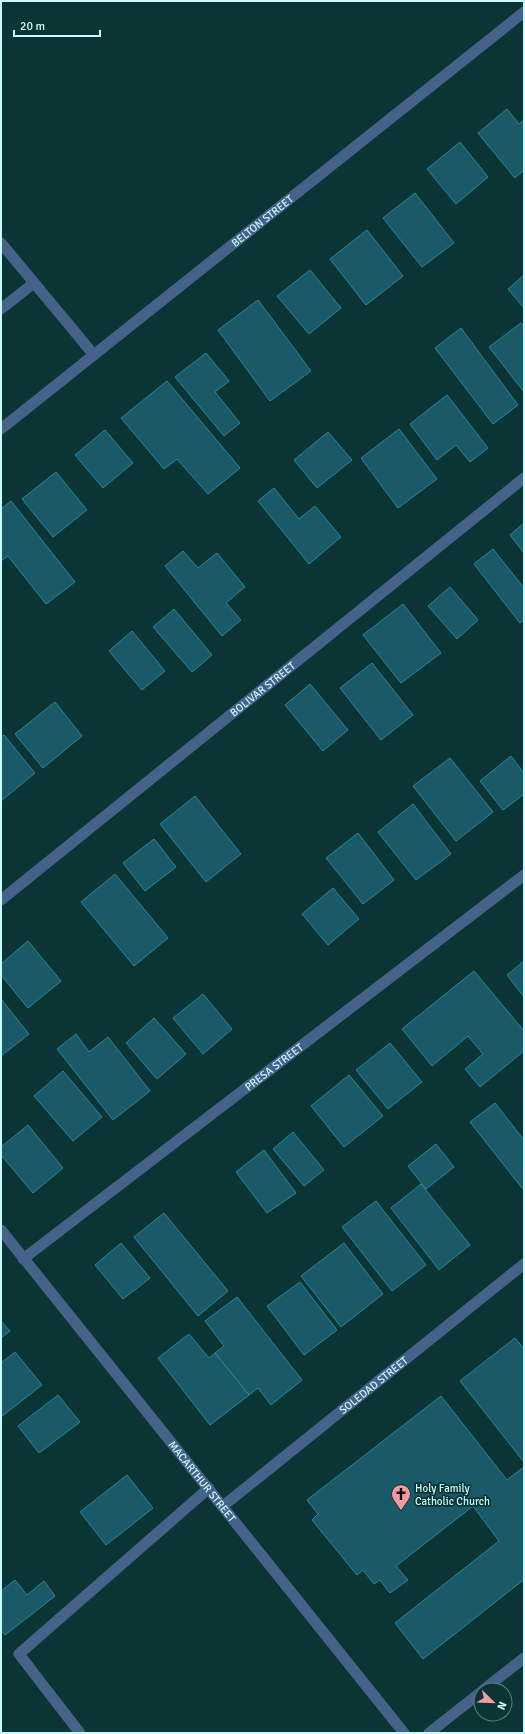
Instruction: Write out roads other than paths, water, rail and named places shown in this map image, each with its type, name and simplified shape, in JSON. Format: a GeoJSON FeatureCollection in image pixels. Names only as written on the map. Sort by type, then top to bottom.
{"type":"FeatureCollection","features":[{"type":"Feature","properties":{"kind":"street","name":"BELTON STREET"},"geometry":{"type":"LineString","coordinates":[[1,429],[524,12]]}},
{"type":"Feature","properties":{"kind":"street"},"geometry":{"type":"LineString","coordinates":[[1,243],[94,355]]}},
{"type":"Feature","properties":{"kind":"street"},"geometry":{"type":"LineString","coordinates":[[1,309],[34,283]]}},
{"type":"Feature","properties":{"kind":"street","name":"BOLIVAR STREET"},"geometry":{"type":"LineString","coordinates":[[1,900],[524,478]]}},
{"type":"Feature","properties":{"kind":"street","name":"PRESA STREET"},"geometry":{"type":"LineString","coordinates":[[23,1259],[524,875]]}},
{"type":"Feature","properties":{"kind":"street","name":"MACARTHUR STREET"},"geometry":{"type":"LineString","coordinates":[[1,1230],[404,1733]]}},
{"type":"Feature","properties":{"kind":"street","name":"SOLEDAD STREET"},"geometry":{"type":"LineString","coordinates":[[223,1506],[524,1264]]}},
{"type":"Feature","properties":{"kind":"street"},"geometry":{"type":"LineString","coordinates":[[80,1733],[19,1654],[209,1488]]}},
{"type":"Feature","properties":{"kind":"street"},"geometry":{"type":"LineString","coordinates":[[493,1682],[524,1658]]}},
{"type":"Feature","properties":{"kind":"street"},"geometry":{"type":"LineString","coordinates":[[428,1733],[473,1698]]}},
{"type":"Feature","properties":{"kind":"place","name":"Holy Family Catholic Church"},"geometry":{"type":"Point","coordinates":[401,1511]}}]}
